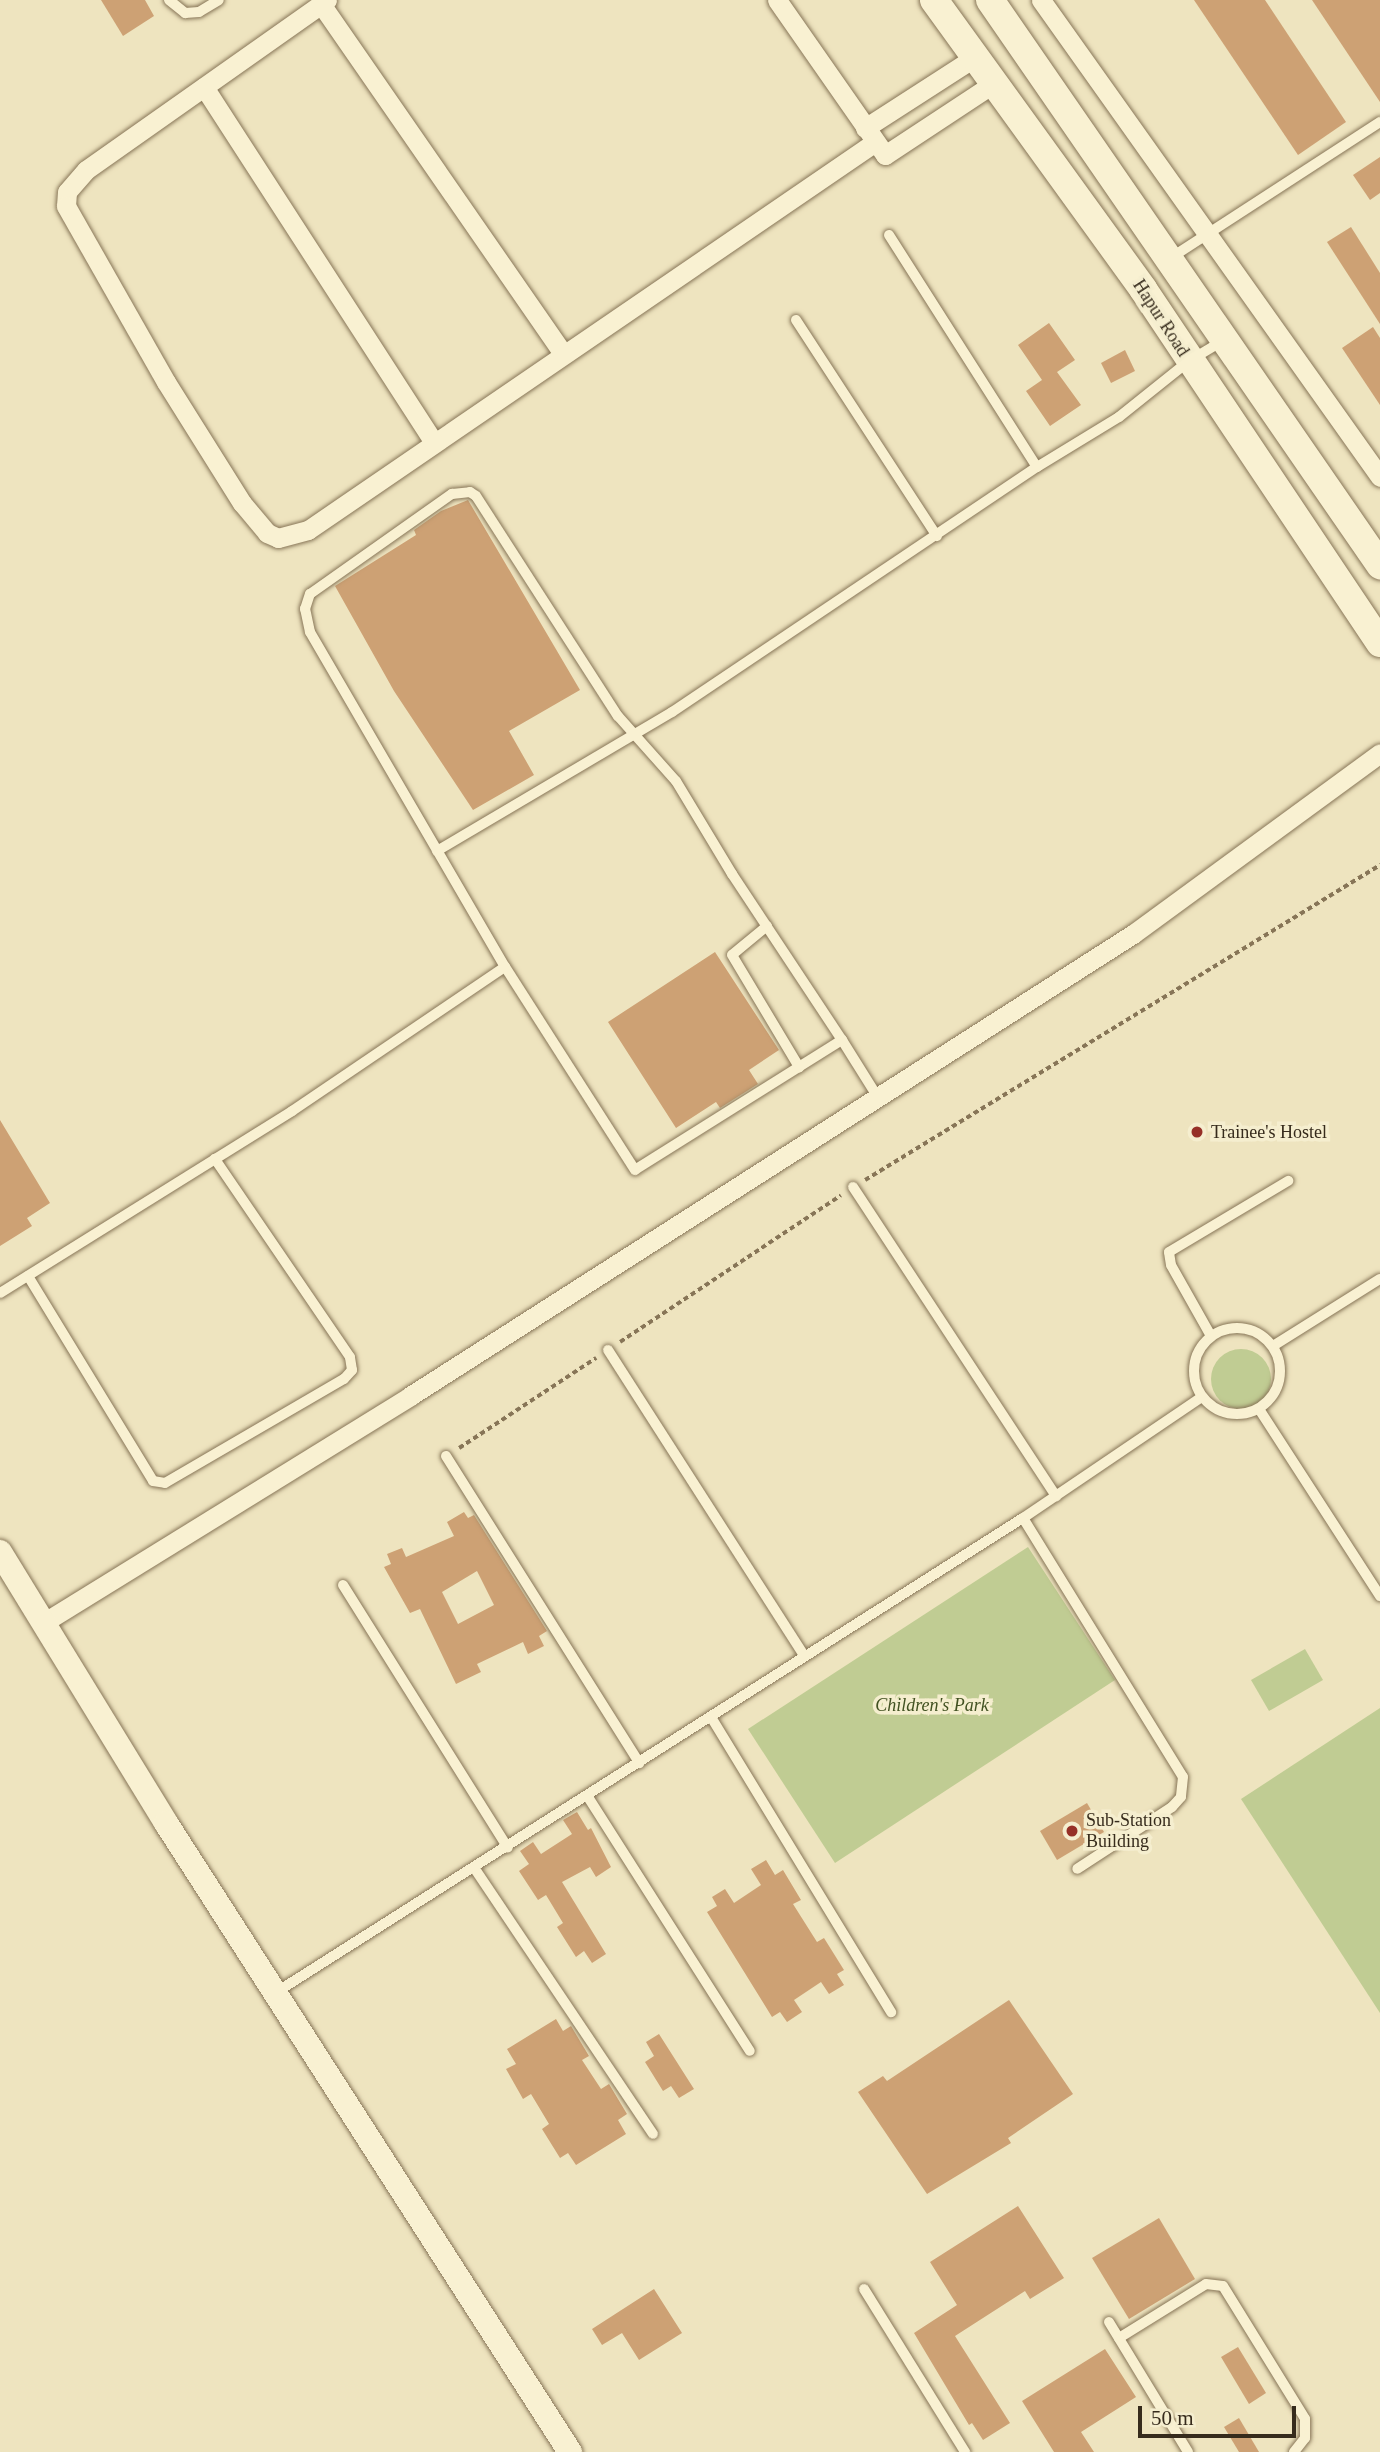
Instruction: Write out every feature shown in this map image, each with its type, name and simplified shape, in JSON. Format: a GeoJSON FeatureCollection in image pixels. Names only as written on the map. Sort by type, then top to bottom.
{"type":"FeatureCollection","features":[{"type":"Feature","properties":{"kind":"main road","name":"Hapur Road"},"geometry":{"type":"LineString","coordinates":[[934,0],[1189,361],[1380,643]]}},
{"type":"Feature","properties":{"kind":"main road"},"geometry":{"type":"LineString","coordinates":[[990,0],[1380,565]]}},
{"type":"Feature","properties":{"kind":"street"},"geometry":{"type":"LineString","coordinates":[[778,0],[885,155],[994,83]]}},
{"type":"Feature","properties":{"kind":"street"},"geometry":{"type":"LineString","coordinates":[[1041,0],[1380,477]]}},
{"type":"Feature","properties":{"kind":"street"},"geometry":{"type":"LineString","coordinates":[[563,354],[324,2],[86,170],[67,192],[65,206],[166,382],[242,503],[267,533],[291,538],[308,530],[563,354],[975,57]]}},
{"type":"Feature","properties":{"kind":"street"},"geometry":{"type":"LineString","coordinates":[[204,87],[434,442]]}},
{"type":"Feature","properties":{"kind":"street"},"geometry":{"type":"LineString","coordinates":[[43,1623],[400,1402],[1133,934],[1380,753]]}},
{"type":"Feature","properties":{"kind":"street"},"geometry":{"type":"LineString","coordinates":[[0,1552],[275,1993],[570,2452]]}},
{"type":"Feature","properties":{"kind":"lane"},"geometry":{"type":"LineString","coordinates":[[169,0],[185,13],[199,12],[219,0]]}},
{"type":"Feature","properties":{"kind":"lane"},"geometry":{"type":"LineString","coordinates":[[1169,259],[1211,236],[1380,122]]}},
{"type":"Feature","properties":{"kind":"lane"},"geometry":{"type":"LineString","coordinates":[[888,235],[1037,467]]}},
{"type":"Feature","properties":{"kind":"lane"},"geometry":{"type":"LineString","coordinates":[[796,320],[937,536]]}},
{"type":"Feature","properties":{"kind":"lane"},"geometry":{"type":"LineString","coordinates":[[437,851],[634,734],[937,536],[1037,467],[1119,417],[1189,361],[1225,340]]}},
{"type":"Feature","properties":{"kind":"lane"},"geometry":{"type":"LineString","coordinates":[[842,1040],[635,1170],[505,967],[310,632],[305,609],[310,594],[323,580],[452,494],[470,492],[476,496],[603,695],[676,781],[767,926],[842,1040],[877,1096]]}},
{"type":"Feature","properties":{"kind":"lane"},"geometry":{"type":"LineString","coordinates":[[767,926],[732,955],[799,1067]]}},
{"type":"Feature","properties":{"kind":"lane"},"geometry":{"type":"LineString","coordinates":[[0,1293],[215,1159],[505,967]]}},
{"type":"Feature","properties":{"kind":"lane"},"geometry":{"type":"LineString","coordinates":[[28,1276],[153,1481],[164,1483],[345,1379],[352,1370],[350,1357],[215,1159]]}},
{"type":"Feature","properties":{"kind":"lane"},"geometry":{"type":"LineString","coordinates":[[1211,1336],[1171,1265],[1169,1252],[1288,1181]]}},
{"type":"Feature","properties":{"kind":"lane"},"geometry":{"type":"LineString","coordinates":[[853,1187],[1056,1496]]}},
{"type":"Feature","properties":{"kind":"lane"},"geometry":{"type":"LineString","coordinates":[[1273,1346],[1380,1279]]}},
{"type":"Feature","properties":{"kind":"lane"},"geometry":{"type":"LineString","coordinates":[[1224,1329],[1251,1330],[1273,1346],[1279,1359],[1279,1386],[1259,1409],[1237,1415],[1223,1413],[1202,1397],[1193,1371],[1195,1358],[1211,1336],[1224,1329]]}},
{"type":"Feature","properties":{"kind":"lane"},"geometry":{"type":"LineString","coordinates":[[608,1350],[804,1655]]}},
{"type":"Feature","properties":{"kind":"lane"},"geometry":{"type":"LineString","coordinates":[[275,1993],[475,1869],[804,1655],[1023,1518],[1202,1397]]}},
{"type":"Feature","properties":{"kind":"lane"},"geometry":{"type":"LineString","coordinates":[[1259,1409],[1380,1596]]}},
{"type":"Feature","properties":{"kind":"lane"},"geometry":{"type":"LineString","coordinates":[[446,1457],[639,1763]]}},
{"type":"Feature","properties":{"kind":"lane"},"geometry":{"type":"LineString","coordinates":[[1023,1518],[1183,1777],[1181,1797],[1172,1807],[1077,1869]]}},
{"type":"Feature","properties":{"kind":"lane"},"geometry":{"type":"LineString","coordinates":[[342,1585],[508,1847]]}},
{"type":"Feature","properties":{"kind":"lane"},"geometry":{"type":"LineString","coordinates":[[711,1717],[891,2012]]}},
{"type":"Feature","properties":{"kind":"lane"},"geometry":{"type":"LineString","coordinates":[[588,1797],[750,2052]]}},
{"type":"Feature","properties":{"kind":"lane"},"geometry":{"type":"LineString","coordinates":[[475,1869],[653,2134]]}},
{"type":"Feature","properties":{"kind":"lane"},"geometry":{"type":"LineString","coordinates":[[1119,2338],[1206,2284],[1223,2286],[1305,2419],[1304,2438],[1294,2452]]}},
{"type":"Feature","properties":{"kind":"lane"},"geometry":{"type":"LineString","coordinates":[[864,2290],[965,2452]]}},
{"type":"Feature","properties":{"kind":"lane"},"geometry":{"type":"LineString","coordinates":[[1109,2322],[1188,2452]]}},
{"type":"Feature","properties":{"kind":"path"},"geometry":{"type":"LineString","coordinates":[[446,1457],[853,1187],[1380,865]]}},
{"type":"Feature","properties":{"kind":"green space"},"geometry":{"type":"Polygon","coordinates":[[[1241,1349],[1258,1354],[1266,1362],[1271,1379],[1266,1396],[1258,1404],[1241,1409],[1224,1404],[1216,1396],[1211,1379],[1216,1362],[1224,1354],[1241,1349]]]}},
{"type":"Feature","properties":{"kind":"green space","name":"Children's Park"},"geometry":{"type":"Polygon","coordinates":[[[1028,1547],[1115,1680],[835,1863],[748,1729],[1028,1547]]]}},
{"type":"Feature","properties":{"kind":"green space"},"geometry":{"type":"Polygon","coordinates":[[[1305,1649],[1323,1680],[1269,1711],[1251,1680],[1305,1649]]]}},
{"type":"Feature","properties":{"kind":"green space"},"geometry":{"type":"Polygon","coordinates":[[[1380,1708],[1380,2013],[1241,1799],[1380,1708]]]}},
{"type":"Feature","properties":{"kind":"building"},"geometry":{"type":"Polygon","coordinates":[[[101,0],[145,0],[154,16],[123,36],[101,0]]]}},
{"type":"Feature","properties":{"kind":"building"},"geometry":{"type":"Polygon","coordinates":[[[1194,0],[1265,0],[1346,122],[1298,155],[1194,0]]]}},
{"type":"Feature","properties":{"kind":"building"},"geometry":{"type":"Polygon","coordinates":[[[1312,0],[1380,0],[1380,102],[1312,0]]]}},
{"type":"Feature","properties":{"kind":"building"},"geometry":{"type":"Polygon","coordinates":[[[1380,157],[1380,193],[1370,200],[1353,175],[1380,157]]]}},
{"type":"Feature","properties":{"kind":"building"},"geometry":{"type":"Polygon","coordinates":[[[1351,227],[1380,273],[1380,324],[1327,242],[1351,227]]]}},
{"type":"Feature","properties":{"kind":"building"},"geometry":{"type":"Polygon","coordinates":[[[1049,323],[1075,360],[1057,372],[1081,405],[1050,426],[1026,391],[1042,380],[1018,345],[1049,323]]]}},
{"type":"Feature","properties":{"kind":"building"},"geometry":{"type":"Polygon","coordinates":[[[1373,327],[1380,338],[1380,405],[1342,348],[1373,327]]]}},
{"type":"Feature","properties":{"kind":"building"},"geometry":{"type":"Polygon","coordinates":[[[1125,350],[1135,371],[1111,383],[1101,363],[1125,350]]]}},
{"type":"Feature","properties":{"kind":"building"},"geometry":{"type":"Polygon","coordinates":[[[468,500],[580,690],[509,731],[534,775],[473,810],[394,691],[335,586],[416,535],[414,530],[441,511],[468,500]]]}},
{"type":"Feature","properties":{"kind":"building"},"geometry":{"type":"Polygon","coordinates":[[[715,952],[779,1050],[749,1070],[758,1084],[720,1108],[716,1102],[676,1128],[608,1022],[715,952]]]}},
{"type":"Feature","properties":{"kind":"building"},"geometry":{"type":"Polygon","coordinates":[[[0,1120],[50,1203],[27,1218],[32,1226],[0,1246],[0,1120]]]}},
{"type":"Feature","properties":{"kind":"building"},"geometry":{"type":"Polygon","coordinates":[[[464,1512],[468,1518],[474,1515],[547,1631],[539,1636],[544,1646],[528,1654],[523,1642],[477,1664],[481,1672],[456,1684],[420,1609],[410,1613],[384,1567],[391,1564],[387,1554],[402,1548],[406,1557],[454,1536],[447,1522],[464,1512]],[[477,1571],[442,1592],[458,1624],[494,1605],[477,1571]]]}},
{"type":"Feature","properties":{"kind":"building","name":"Sub-Station Building"},"geometry":{"type":"Polygon","coordinates":[[[1087,1803],[1104,1832],[1057,1860],[1040,1831],[1087,1803]]]}},
{"type":"Feature","properties":{"kind":"building"},"geometry":{"type":"Polygon","coordinates":[[[577,1812],[588,1830],[591,1828],[611,1867],[596,1877],[590,1867],[562,1882],[606,1954],[592,1963],[584,1951],[576,1957],[557,1927],[563,1923],[546,1895],[538,1900],[519,1871],[529,1864],[520,1851],[533,1842],[541,1854],[572,1834],[563,1820],[577,1812]]]}},
{"type":"Feature","properties":{"kind":"building"},"geometry":{"type":"Polygon","coordinates":[[[766,1860],[775,1875],[783,1870],[801,1900],[793,1904],[817,1942],[824,1938],[844,1970],[837,1974],[844,1985],[829,1994],[821,1982],[794,2000],[802,2012],[787,2022],[780,2012],[772,2017],[707,1912],[717,1906],[712,1897],[725,1889],[734,1903],[761,1885],[751,1869],[766,1860]]]}},
{"type":"Feature","properties":{"kind":"building"},"geometry":{"type":"Polygon","coordinates":[[[1009,2000],[1073,2094],[1008,2138],[1011,2143],[927,2194],[858,2092],[883,2076],[887,2081],[1009,2000]]]}},
{"type":"Feature","properties":{"kind":"building"},"geometry":{"type":"Polygon","coordinates":[[[556,2019],[563,2031],[571,2026],[589,2056],[582,2060],[601,2089],[609,2084],[627,2114],[618,2120],[626,2134],[576,2165],[568,2153],[560,2158],[542,2129],[549,2124],[531,2094],[523,2099],[506,2069],[516,2064],[507,2049],[556,2019]]]}},
{"type":"Feature","properties":{"kind":"building"},"geometry":{"type":"Polygon","coordinates":[[[659,2034],[694,2089],[679,2098],[671,2086],[663,2091],[645,2062],[654,2056],[646,2042],[659,2034]]]}},
{"type":"Feature","properties":{"kind":"building"},"geometry":{"type":"Polygon","coordinates":[[[1018,2206],[1064,2278],[1030,2299],[1025,2291],[955,2336],[1010,2423],[983,2440],[972,2423],[969,2425],[914,2333],[957,2305],[930,2262],[1018,2206]]]}},
{"type":"Feature","properties":{"kind":"building"},"geometry":{"type":"Polygon","coordinates":[[[1159,2218],[1195,2279],[1129,2319],[1092,2258],[1159,2218]]]}},
{"type":"Feature","properties":{"kind":"building"},"geometry":{"type":"Polygon","coordinates":[[[654,2289],[682,2333],[639,2360],[622,2333],[602,2345],[592,2329],[654,2289]]]}},
{"type":"Feature","properties":{"kind":"building"},"geometry":{"type":"Polygon","coordinates":[[[1238,2347],[1266,2393],[1249,2404],[1221,2357],[1238,2347]]]}},
{"type":"Feature","properties":{"kind":"building"},"geometry":{"type":"Polygon","coordinates":[[[1105,2349],[1136,2397],[1081,2432],[1094,2452],[1054,2452],[1022,2401],[1105,2349]]]}},
{"type":"Feature","properties":{"kind":"building"},"geometry":{"type":"Polygon","coordinates":[[[1239,2418],[1259,2452],[1239,2452],[1224,2427],[1239,2418]]]}},
{"type":"Feature","properties":{"kind":"place","name":"Trainee's Hostel"},"geometry":{"type":"Point","coordinates":[1197,1132]}},
{"type":"Feature","properties":{"kind":"place","name":"Sub-Station Building"},"geometry":{"type":"Point","coordinates":[1072,1831]}}]}
